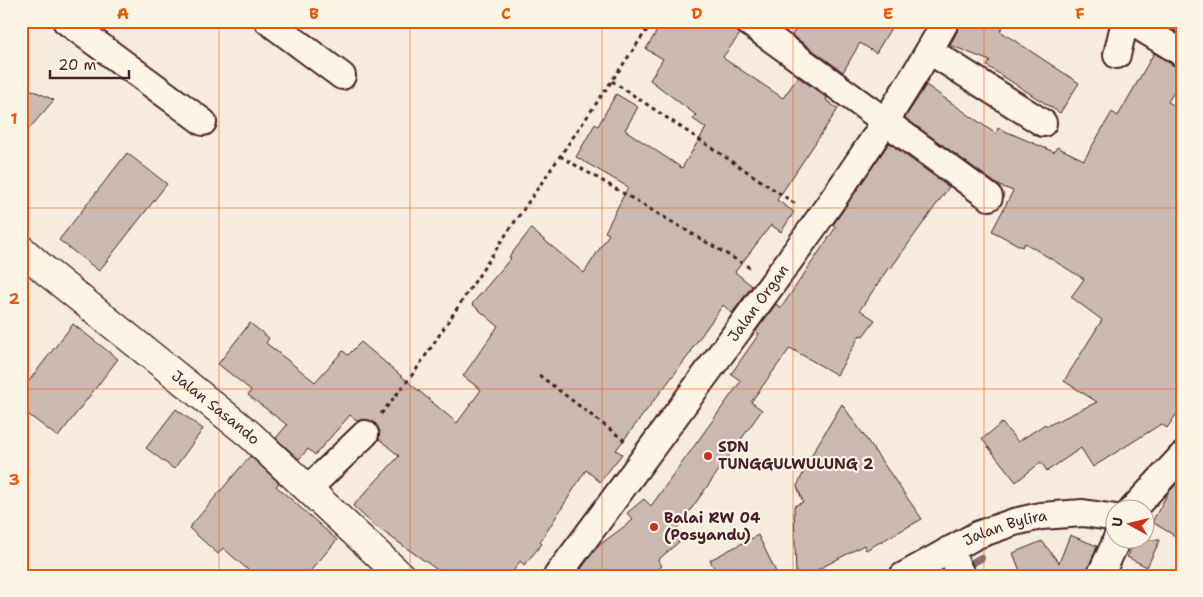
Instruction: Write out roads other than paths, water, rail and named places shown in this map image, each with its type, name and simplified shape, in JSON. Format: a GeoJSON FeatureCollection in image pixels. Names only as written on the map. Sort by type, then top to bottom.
{"type":"FeatureCollection","features":[{"type":"Feature","properties":{"kind":"street"},"geometry":{"type":"LineString","coordinates":[[66,21],[203,122]]}},
{"type":"Feature","properties":{"kind":"street"},"geometry":{"type":"LineString","coordinates":[[268,21],[342,76]]}},
{"type":"Feature","properties":{"kind":"street"},"geometry":{"type":"LineString","coordinates":[[747,21],[990,196]]}},
{"type":"Feature","properties":{"kind":"street","name":"Jalan Organ"},"geometry":{"type":"LineString","coordinates":[[557,576],[774,282],[886,122],[930,52],[946,21]]}},
{"type":"Feature","properties":{"kind":"street"},"geometry":{"type":"LineString","coordinates":[[1116,55],[1125,21]]}},
{"type":"Feature","properties":{"kind":"street"},"geometry":{"type":"LineString","coordinates":[[1130,21],[1182,53]]}},
{"type":"Feature","properties":{"kind":"street"},"geometry":{"type":"LineString","coordinates":[[930,52],[1043,122]]}},
{"type":"Feature","properties":{"kind":"street","name":"Jalan Sasando"},"geometry":{"type":"LineString","coordinates":[[21,249],[249,434],[401,576]]}},
{"type":"Feature","properties":{"kind":"street"},"geometry":{"type":"LineString","coordinates":[[308,488],[365,434]]}},
{"type":"Feature","properties":{"kind":"street"},"geometry":{"type":"LineString","coordinates":[[1141,500],[1182,456]]}},
{"type":"Feature","properties":{"kind":"street","name":"Jalan Bylira"},"geometry":{"type":"LineString","coordinates":[[903,576],[956,563],[978,535],[1014,522],[1041,516],[1083,513],[1106,516]]}},
{"type":"Feature","properties":{"kind":"street"},"geometry":{"type":"LineString","coordinates":[[1100,576],[1112,550]]}},
{"type":"Feature","properties":{"kind":"waterway"},"geometry":{"type":"LineString","coordinates":[[963,568],[981,558]]}},
{"type":"Feature","properties":{"kind":"place","name":"SDN TUNGGULWULUNG 2"},"geometry":{"type":"Point","coordinates":[708,456]}},
{"type":"Feature","properties":{"kind":"place","name":"Balai RW 04 (Posyandu)"},"geometry":{"type":"Point","coordinates":[654,527]}}]}
